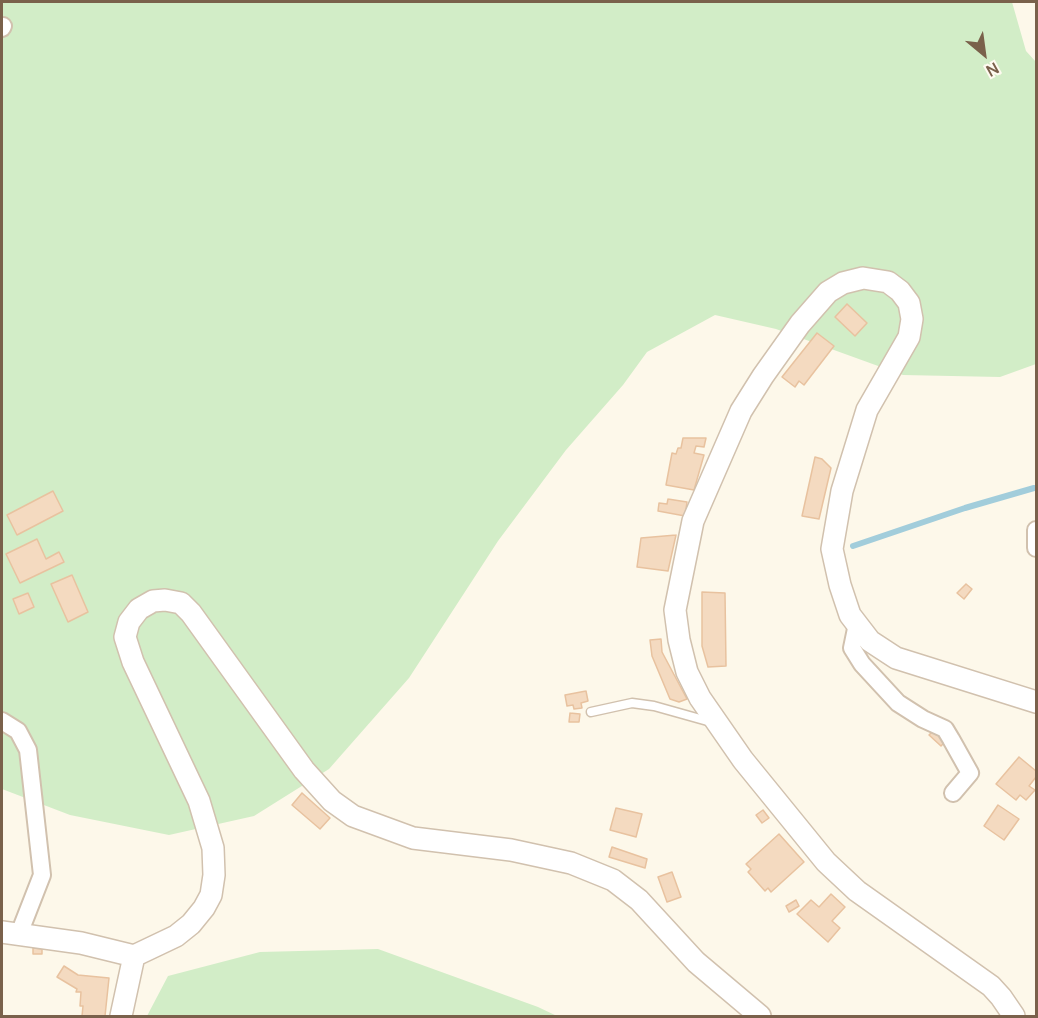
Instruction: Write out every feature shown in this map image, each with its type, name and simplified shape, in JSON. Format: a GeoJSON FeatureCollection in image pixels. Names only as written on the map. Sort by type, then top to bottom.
{"type":"FeatureCollection","features":[{"type":"Feature","properties":{"kind":"street"},"geometry":{"type":"LineString","coordinates":[[1014,1017],[991,986],[857,891],[826,862],[743,760],[700,698],[687,672],[679,640],[675,610],[693,521],[741,411],[785,344],[828,292],[843,283],[864,278],[888,282],[900,291],[909,303],[912,319],[909,337],[867,410],[842,491],[832,549],[850,615],[870,641],[896,658],[1036,702]]}},
{"type":"Feature","properties":{"kind":"street"},"geometry":{"type":"LineString","coordinates":[[1036,530],[1036,548]]}},
{"type":"Feature","properties":{"kind":"street"},"geometry":{"type":"LineString","coordinates":[[2,721],[18,731],[28,750],[42,875],[10,933],[81,943],[134,956],[176,936],[191,924],[211,895],[214,875],[213,848],[199,801],[133,662],[125,637],[129,621],[139,609],[153,601],[165,600],[181,603],[191,613],[304,770],[332,801],[353,816],[413,838],[511,850],[571,863],[613,880],[639,900],[696,962],[760,1017]]}},
{"type":"Feature","properties":{"kind":"street"},"geometry":{"type":"LineString","coordinates":[[857,624],[852,648],[862,664],[898,703],[923,719],[945,729],[951,739],[970,773],[953,793]]}},
{"type":"Feature","properties":{"kind":"street"},"geometry":{"type":"LineString","coordinates":[[121,1017],[134,956]]}},
{"type":"Feature","properties":{"kind":"lane"},"geometry":{"type":"LineString","coordinates":[[591,712],[632,704],[654,706],[718,725]]}},
{"type":"Feature","properties":{"kind":"green space"},"geometry":{"type":"Polygon","coordinates":[[[2,2],[1012,2],[1026,51],[1036,62],[1036,364],[1000,377],[903,375],[776,329],[715,315],[647,352],[623,385],[566,450],[498,541],[409,678],[329,769],[254,816],[169,835],[70,815],[2,789],[2,2]]]}},
{"type":"Feature","properties":{"kind":"green space"},"geometry":{"type":"Polygon","coordinates":[[[378,949],[557,1016],[147,1016],[168,976],[260,952],[378,949]]]}},
{"type":"Feature","properties":{"kind":"building"},"geometry":{"type":"Polygon","coordinates":[[[847,304],[867,323],[855,336],[835,317],[847,304]]]}},
{"type":"Feature","properties":{"kind":"building"},"geometry":{"type":"Polygon","coordinates":[[[817,333],[834,346],[804,385],[799,381],[795,387],[782,377],[817,333]]]}},
{"type":"Feature","properties":{"kind":"building"},"geometry":{"type":"Polygon","coordinates":[[[683,438],[706,438],[704,447],[696,446],[694,453],[704,455],[694,490],[666,485],[672,453],[676,454],[678,448],[681,448],[683,438]]]}},
{"type":"Feature","properties":{"kind":"building"},"geometry":{"type":"Polygon","coordinates":[[[815,457],[822,459],[831,468],[819,519],[802,516],[815,457]]]}},
{"type":"Feature","properties":{"kind":"building"},"geometry":{"type":"Polygon","coordinates":[[[53,491],[63,511],[17,535],[7,515],[53,491]]]}},
{"type":"Feature","properties":{"kind":"building"},"geometry":{"type":"Polygon","coordinates":[[[668,499],[687,502],[685,516],[658,511],[659,503],[667,504],[668,499]]]}},
{"type":"Feature","properties":{"kind":"building"},"geometry":{"type":"Polygon","coordinates":[[[676,535],[668,571],[637,567],[641,538],[676,535]]]}},
{"type":"Feature","properties":{"kind":"building"},"geometry":{"type":"Polygon","coordinates":[[[37,539],[46,559],[59,552],[64,562],[20,583],[6,554],[37,539]]]}},
{"type":"Feature","properties":{"kind":"building"},"geometry":{"type":"Polygon","coordinates":[[[72,575],[88,612],[68,622],[51,584],[72,575]]]}},
{"type":"Feature","properties":{"kind":"building"},"geometry":{"type":"Polygon","coordinates":[[[966,584],[972,589],[964,599],[957,593],[966,584]]]}},
{"type":"Feature","properties":{"kind":"building"},"geometry":{"type":"Polygon","coordinates":[[[702,592],[725,593],[726,666],[708,667],[702,646],[702,592]]]}},
{"type":"Feature","properties":{"kind":"building"},"geometry":{"type":"Polygon","coordinates":[[[28,593],[34,607],[19,614],[13,599],[28,593]]]}},
{"type":"Feature","properties":{"kind":"building"},"geometry":{"type":"Polygon","coordinates":[[[661,639],[662,652],[687,699],[679,702],[670,699],[652,656],[650,640],[661,639]]]}},
{"type":"Feature","properties":{"kind":"building"},"geometry":{"type":"Polygon","coordinates":[[[586,691],[588,701],[581,703],[582,708],[574,709],[573,705],[567,706],[565,695],[586,691]]]}},
{"type":"Feature","properties":{"kind":"building"},"geometry":{"type":"Polygon","coordinates":[[[570,713],[580,714],[579,722],[569,722],[570,713]]]}},
{"type":"Feature","properties":{"kind":"building"},"geometry":{"type":"Polygon","coordinates":[[[935,729],[947,740],[941,746],[929,735],[935,729]]]}},
{"type":"Feature","properties":{"kind":"building"},"geometry":{"type":"Polygon","coordinates":[[[1019,757],[1036,771],[1036,777],[1029,786],[1035,790],[1026,800],[1020,795],[1016,800],[996,784],[1019,757]]]}},
{"type":"Feature","properties":{"kind":"building"},"geometry":{"type":"Polygon","coordinates":[[[302,793],[330,818],[320,829],[292,805],[302,793]]]}},
{"type":"Feature","properties":{"kind":"building"},"geometry":{"type":"Polygon","coordinates":[[[998,805],[1019,819],[1004,840],[984,826],[998,805]]]}},
{"type":"Feature","properties":{"kind":"building"},"geometry":{"type":"Polygon","coordinates":[[[616,808],[642,814],[636,837],[610,830],[616,808]]]}},
{"type":"Feature","properties":{"kind":"building"},"geometry":{"type":"Polygon","coordinates":[[[763,810],[769,818],[762,823],[756,815],[763,810]]]}},
{"type":"Feature","properties":{"kind":"building"},"geometry":{"type":"Polygon","coordinates":[[[779,834],[804,862],[771,892],[768,888],[765,891],[748,872],[751,869],[746,864],[779,834]]]}},
{"type":"Feature","properties":{"kind":"building"},"geometry":{"type":"Polygon","coordinates":[[[612,847],[647,859],[645,868],[609,857],[612,847]]]}},
{"type":"Feature","properties":{"kind":"building"},"geometry":{"type":"Polygon","coordinates":[[[672,872],[681,897],[667,902],[658,877],[672,872]]]}},
{"type":"Feature","properties":{"kind":"building"},"geometry":{"type":"Polygon","coordinates":[[[831,894],[845,907],[832,921],[840,928],[828,942],[797,914],[811,900],[819,907],[831,894]]]}},
{"type":"Feature","properties":{"kind":"building"},"geometry":{"type":"Polygon","coordinates":[[[796,900],[799,906],[789,912],[786,906],[796,900]]]}},
{"type":"Feature","properties":{"kind":"building"},"geometry":{"type":"Polygon","coordinates":[[[33,948],[42,949],[42,954],[33,954],[33,948]]]}},
{"type":"Feature","properties":{"kind":"building"},"geometry":{"type":"Polygon","coordinates":[[[64,966],[78,975],[109,978],[105,1016],[82,1016],[81,992],[76,992],[77,989],[57,977],[64,966]]]}},
{"type":"Feature","properties":{"kind":"waterway"},"geometry":{"type":"LineString","coordinates":[[853,546],[965,508],[1034,488]]}}]}
